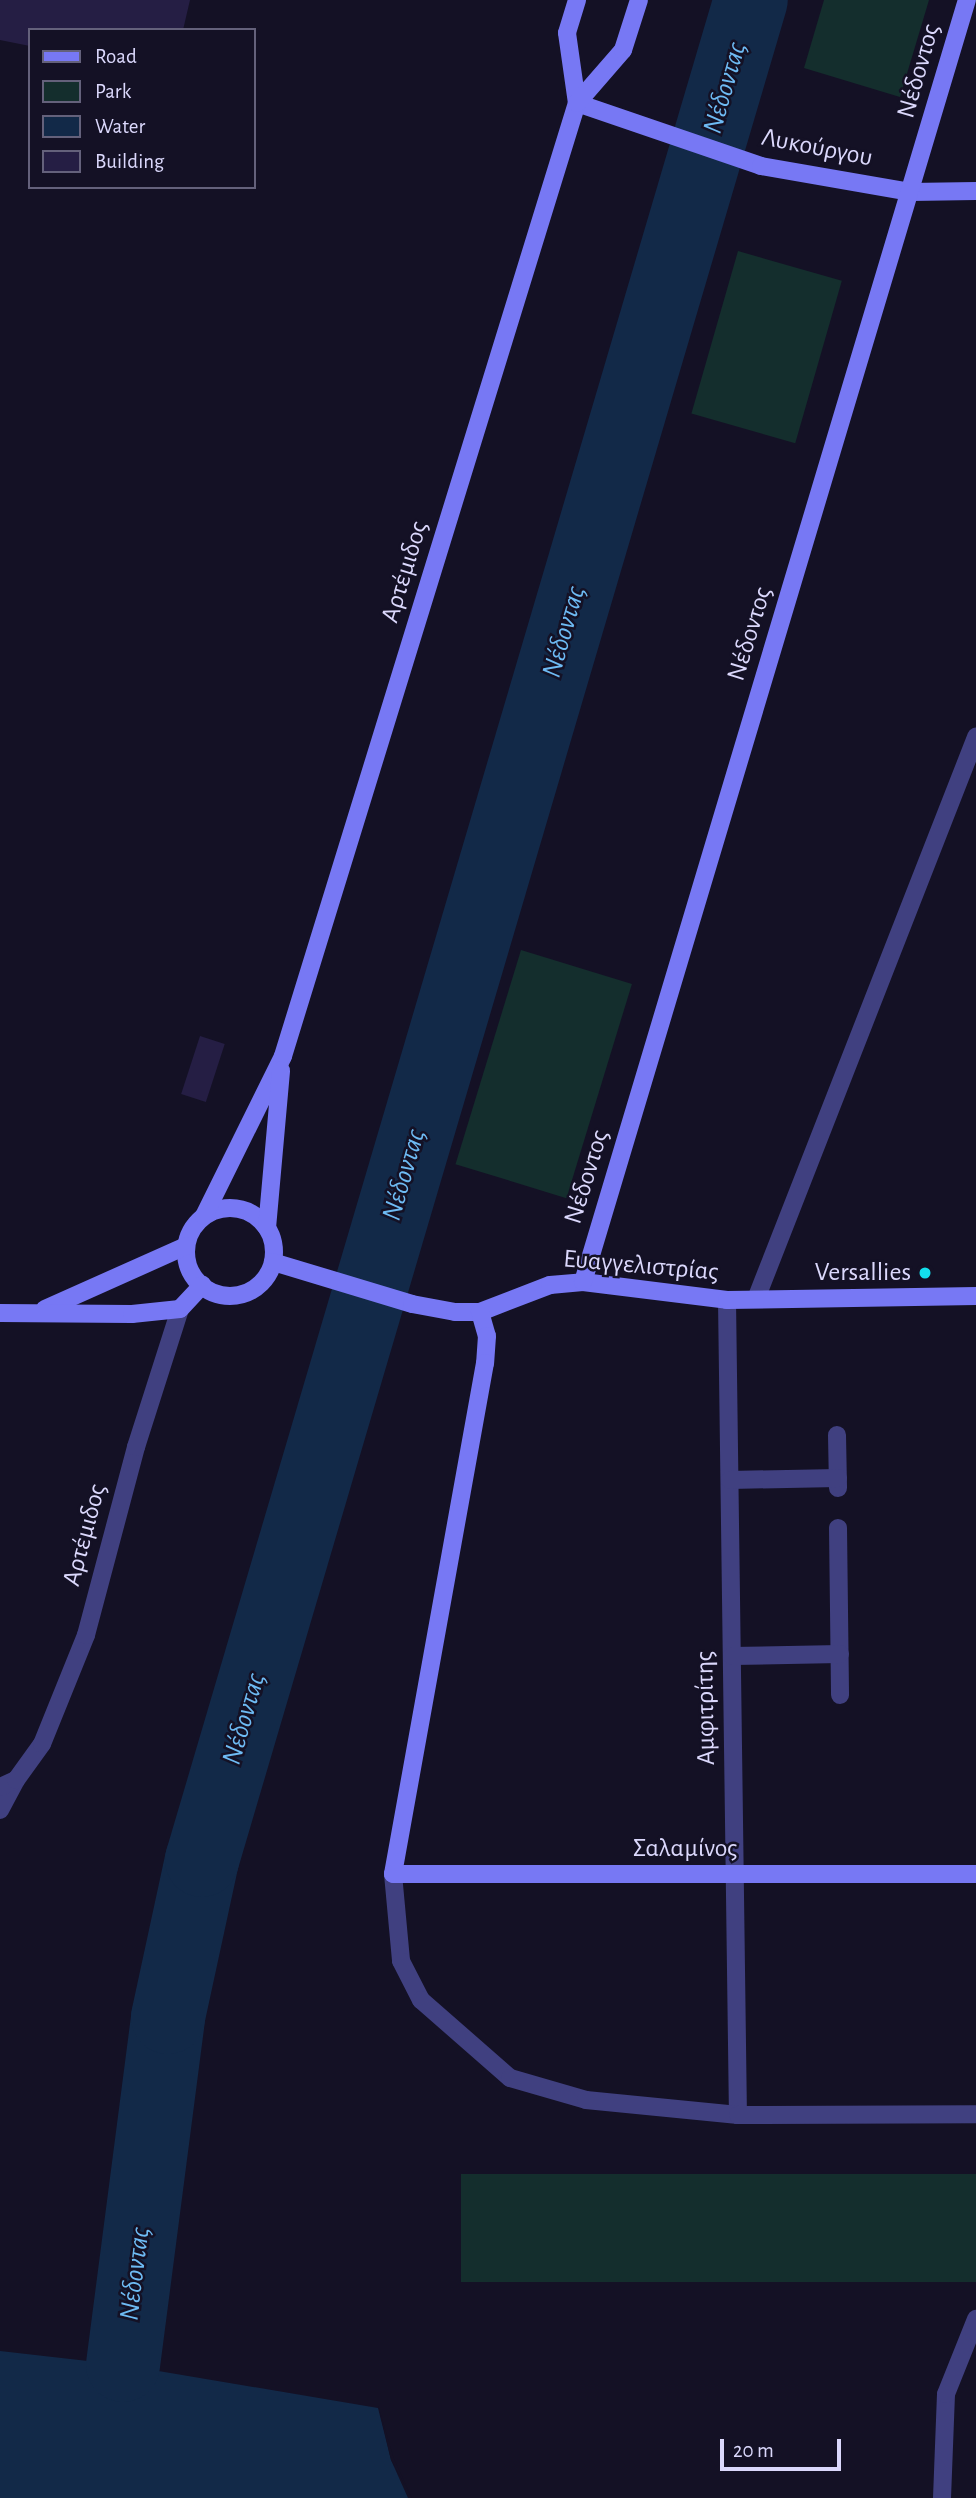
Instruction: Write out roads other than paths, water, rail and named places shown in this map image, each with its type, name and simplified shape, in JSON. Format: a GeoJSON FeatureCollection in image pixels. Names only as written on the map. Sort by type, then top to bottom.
{"type":"FeatureCollection","features":[{"type":"Feature","properties":{"kind":"street","name":"Αρτέμιδος"},"geometry":{"type":"LineString","coordinates":[[577,0],[567,33],[577,103]]}},
{"type":"Feature","properties":{"kind":"street","name":"Αρτέμιδος"},"geometry":{"type":"LineString","coordinates":[[186,1246],[192,1229],[204,1216],[283,1056],[577,103],[623,50],[639,0]]}},
{"type":"Feature","properties":{"kind":"street","name":"Νέδοντος"},"geometry":{"type":"LineString","coordinates":[[583,1282],[967,0]]}},
{"type":"Feature","properties":{"kind":"street","name":"Λυκούργου"},"geometry":{"type":"LineString","coordinates":[[577,103],[653,132],[761,166],[910,192],[976,191]]}},
{"type":"Feature","properties":{"kind":"street"},"geometry":{"type":"LineString","coordinates":[[756,1299],[972,758],[976,737]]}},
{"type":"Feature","properties":{"kind":"street","name":"Αρτέμιδος"},"geometry":{"type":"LineString","coordinates":[[273,1262],[274,1245],[267,1228],[283,1056]]}},
{"type":"Feature","properties":{"kind":"street"},"geometry":{"type":"LineString","coordinates":[[204,1216],[238,1208],[255,1215],[267,1228]]}},
{"type":"Feature","properties":{"kind":"street"},"geometry":{"type":"LineString","coordinates":[[41,1310],[186,1246],[192,1274],[202,1285],[228,1296],[243,1294],[267,1276],[273,1262]]}},
{"type":"Feature","properties":{"kind":"street","name":"Ευαγγελιστρίας"},"geometry":{"type":"LineString","coordinates":[[273,1262],[412,1304],[480,1312],[550,1285],[583,1282],[727,1300],[976,1296]]}},
{"type":"Feature","properties":{"kind":"street","name":"Αρτέμιδος"},"geometry":{"type":"LineString","coordinates":[[0,1810],[8,1784],[42,1744],[86,1635],[136,1447],[180,1309],[202,1285]]}},
{"type":"Feature","properties":{"kind":"street","name":"Αμφιτρίτης"},"geometry":{"type":"LineString","coordinates":[[727,1300],[738,2115]]}},
{"type":"Feature","properties":{"kind":"street"},"geometry":{"type":"LineString","coordinates":[[0,1313],[41,1310],[120,1314],[180,1309]]}},
{"type":"Feature","properties":{"kind":"street"},"geometry":{"type":"LineString","coordinates":[[480,1312],[487,1336],[485,1363],[393,1874],[401,1961],[421,2000],[510,2078],[586,2100],[738,2115],[976,2114]]}},
{"type":"Feature","properties":{"kind":"street"},"geometry":{"type":"LineString","coordinates":[[730,1480],[838,1484],[837,1435]]}},
{"type":"Feature","properties":{"kind":"street"},"geometry":{"type":"LineString","coordinates":[[838,1528],[840,1695]]}},
{"type":"Feature","properties":{"kind":"street"},"geometry":{"type":"LineString","coordinates":[[732,1656],[840,1654]]}},
{"type":"Feature","properties":{"kind":"street","name":"Σαλαμίνος"},"geometry":{"type":"LineString","coordinates":[[393,1874],[976,1874]]}},
{"type":"Feature","properties":{"kind":"street"},"geometry":{"type":"LineString","coordinates":[[942,2498],[946,2395],[976,2319]]}},
{"type":"Feature","properties":{"kind":"water"},"geometry":{"type":"Polygon","coordinates":[[[0,2351],[123,2365],[378,2408],[391,2460],[408,2498],[0,2498],[0,2351]]]}},
{"type":"Feature","properties":{"kind":"waterway","name":"Νέδoντας"},"geometry":{"type":"LineString","coordinates":[[123,2365],[168,2017],[202,1860],[751,0]]}},
{"type":"Feature","properties":{"kind":"place","name":"Versallies"},"geometry":{"type":"Point","coordinates":[925,1273]}}]}
